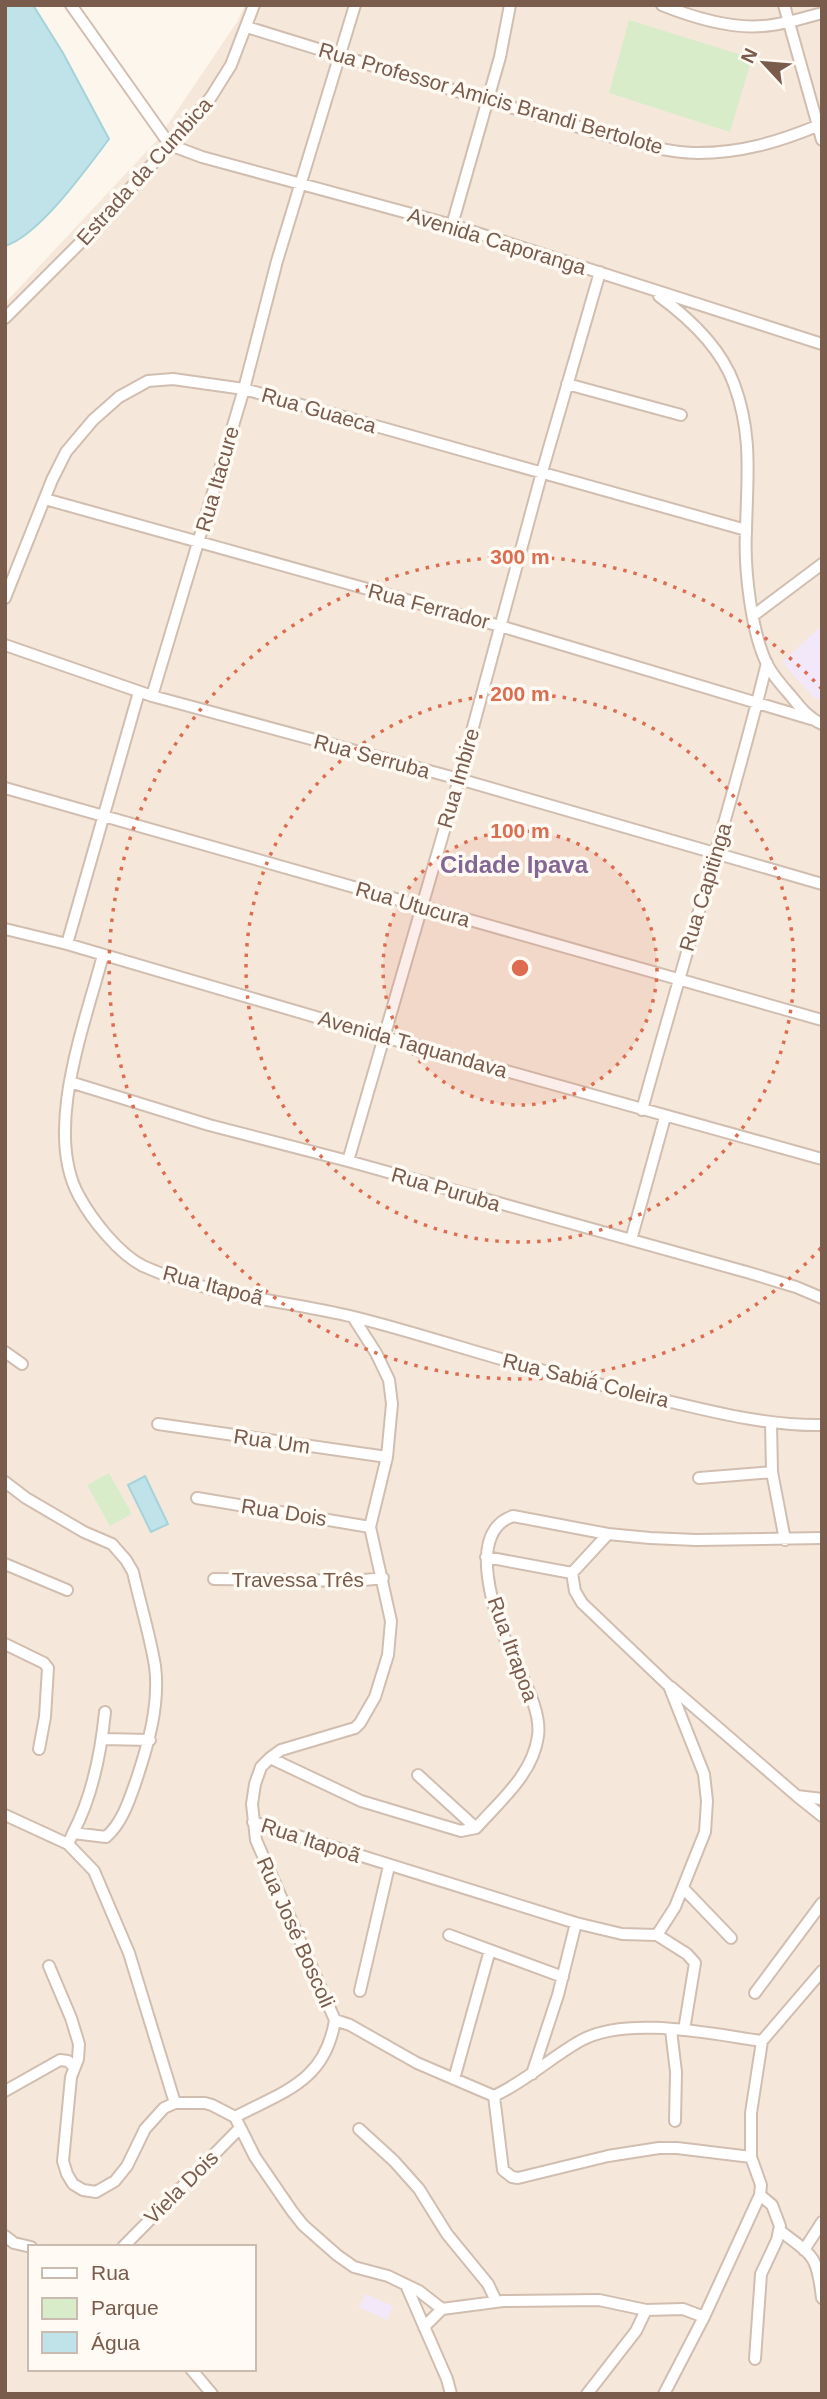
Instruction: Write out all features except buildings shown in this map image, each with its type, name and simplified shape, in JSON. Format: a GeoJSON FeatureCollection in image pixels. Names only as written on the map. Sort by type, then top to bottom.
{"type":"FeatureCollection","features":[{"type":"Feature","properties":{"kind":"street"},"geometry":{"type":"LineString","coordinates":[[71,5],[170,145]]}},
{"type":"Feature","properties":{"kind":"street","name":"Estrada da Cumbica"},"geometry":{"type":"LineString","coordinates":[[5,318],[81,242],[170,145],[221,83],[247,27],[254,5]]}},
{"type":"Feature","properties":{"kind":"street","name":"Rua Itacure"},"geometry":{"type":"LineString","coordinates":[[152,696],[243,389],[277,261],[355,5]]}},
{"type":"Feature","properties":{"kind":"street"},"geometry":{"type":"LineString","coordinates":[[452,225],[500,57],[510,5]]}},
{"type":"Feature","properties":{"kind":"street"},"geometry":{"type":"LineString","coordinates":[[662,5],[709,20],[749,27],[789,22],[822,13]]}},
{"type":"Feature","properties":{"kind":"street"},"geometry":{"type":"LineString","coordinates":[[784,5],[822,140]]}},
{"type":"Feature","properties":{"kind":"street","name":"Rua Professor Amicis Brandi Bertolote"},"geometry":{"type":"LineString","coordinates":[[247,27],[487,100],[612,136],[672,150],[697,153],[763,146],[817,126]]}},
{"type":"Feature","properties":{"kind":"street","name":"Avenida Caporanga"},"geometry":{"type":"LineString","coordinates":[[170,145],[202,157],[452,225],[822,344]]}},
{"type":"Feature","properties":{"kind":"street","name":"Rua Imbire"},"geometry":{"type":"LineString","coordinates":[[348,1161],[459,779],[542,472],[600,272]]}},
{"type":"Feature","properties":{"kind":"street"},"geometry":{"type":"LineString","coordinates":[[652,290],[673,306],[706,339],[729,370],[734,382],[746,424],[749,453],[746,530],[748,584],[754,615],[767,663],[788,693],[816,721]]}},
{"type":"Feature","properties":{"kind":"street","name":"Rua Guaeca"},"geometry":{"type":"LineString","coordinates":[[5,598],[58,465],[74,441],[120,397],[148,381],[173,379],[243,389],[746,530]]}},
{"type":"Feature","properties":{"kind":"street"},"geometry":{"type":"LineString","coordinates":[[567,384],[681,415]]}},
{"type":"Feature","properties":{"kind":"street","name":"Rua Ferrador"},"geometry":{"type":"LineString","coordinates":[[44,499],[500,626],[816,721]]}},
{"type":"Feature","properties":{"kind":"street"},"geometry":{"type":"LineString","coordinates":[[754,615],[822,564]]}},
{"type":"Feature","properties":{"kind":"street","name":"Rua Serruba"},"geometry":{"type":"LineString","coordinates":[[5,645],[152,696],[459,779],[822,884]]}},
{"type":"Feature","properties":{"kind":"street","name":"Rua Capitinga"},"geometry":{"type":"LineString","coordinates":[[642,1110],[767,663]]}},
{"type":"Feature","properties":{"kind":"street"},"geometry":{"type":"LineString","coordinates":[[66,944],[139,692]]}},
{"type":"Feature","properties":{"kind":"street","name":"Rua Utucura"},"geometry":{"type":"LineString","coordinates":[[5,788],[822,1020]]}},
{"type":"Feature","properties":{"kind":"street","name":"Avenida Taquandava"},"geometry":{"type":"LineString","coordinates":[[5,929],[822,1159]]}},
{"type":"Feature","properties":{"kind":"street","name":"Rua Itapoã"},"geometry":{"type":"LineString","coordinates":[[103,955],[70,1082],[64,1126],[69,1174],[93,1217],[112,1241],[140,1264],[170,1276],[220,1291],[353,1317]]}},
{"type":"Feature","properties":{"kind":"street","name":"Rua Puruba"},"geometry":{"type":"LineString","coordinates":[[70,1082],[209,1125],[348,1161],[796,1287],[822,1298]]}},
{"type":"Feature","properties":{"kind":"street"},"geometry":{"type":"LineString","coordinates":[[631,1240],[665,1116]]}},
{"type":"Feature","properties":{"kind":"street"},"geometry":{"type":"LineString","coordinates":[[353,1317],[376,1353],[389,1380],[392,1404],[387,1457],[370,1527],[391,1621],[388,1655],[375,1697],[355,1728],[281,1750],[270,1758],[361,1801],[461,1831],[476,1828]]}},
{"type":"Feature","properties":{"kind":"street","name":"Rua Sabiá Coleira"},"geometry":{"type":"LineString","coordinates":[[353,1317],[536,1369],[771,1423],[822,1425]]}},
{"type":"Feature","properties":{"kind":"street"},"geometry":{"type":"LineString","coordinates":[[5,1352],[22,1364]]}},
{"type":"Feature","properties":{"kind":"street"},"geometry":{"type":"LineString","coordinates":[[771,1423],[772,1472],[785,1540]]}},
{"type":"Feature","properties":{"kind":"street","name":"Rua Um"},"geometry":{"type":"LineString","coordinates":[[158,1424],[387,1457]]}},
{"type":"Feature","properties":{"kind":"street"},"geometry":{"type":"LineString","coordinates":[[699,1478],[772,1472]]}},
{"type":"Feature","properties":{"kind":"street"},"geometry":{"type":"LineString","coordinates":[[5,1482],[26,1499],[84,1532],[112,1544],[126,1560],[133,1572],[155,1667],[155,1702],[150,1740],[116,1828],[106,1837],[73,1833]]}},
{"type":"Feature","properties":{"kind":"street","name":"Rua Dois"},"geometry":{"type":"LineString","coordinates":[[197,1498],[370,1527]]}},
{"type":"Feature","properties":{"kind":"street"},"geometry":{"type":"LineString","coordinates":[[572,1573],[486,1557],[492,1531],[501,1520],[513,1516],[608,1534],[696,1540],[822,1538]]}},
{"type":"Feature","properties":{"kind":"street"},"geometry":{"type":"LineString","coordinates":[[572,1573],[608,1534]]}},
{"type":"Feature","properties":{"kind":"street","name":"Rua Itrapoa"},"geometry":{"type":"LineString","coordinates":[[476,1828],[528,1768],[539,1734],[534,1709],[497,1614],[486,1557]]}},
{"type":"Feature","properties":{"kind":"street"},"geometry":{"type":"LineString","coordinates":[[5,1564],[67,1590]]}},
{"type":"Feature","properties":{"kind":"street"},"geometry":{"type":"LineString","coordinates":[[572,1573],[575,1591],[582,1603],[668,1686],[822,1816]]}},
{"type":"Feature","properties":{"kind":"street","name":"Travessa Três"},"geometry":{"type":"LineString","coordinates":[[214,1579],[355,1581],[383,1578]]}},
{"type":"Feature","properties":{"kind":"street"},"geometry":{"type":"LineString","coordinates":[[5,1644],[44,1663],[48,1668],[45,1717],[39,1749]]}},
{"type":"Feature","properties":{"kind":"street"},"geometry":{"type":"LineString","coordinates":[[668,1686],[704,1774],[707,1801],[705,1832],[671,1914],[657,1935],[687,1954],[695,1963],[684,2030]]}},
{"type":"Feature","properties":{"kind":"street"},"geometry":{"type":"LineString","coordinates":[[68,1844],[81,1817],[103,1739],[105,1712]]}},
{"type":"Feature","properties":{"kind":"street"},"geometry":{"type":"LineString","coordinates":[[103,1739],[150,1740]]}},
{"type":"Feature","properties":{"kind":"street","name":"Rua Itapoã"},"geometry":{"type":"LineString","coordinates":[[270,1758],[261,1767],[255,1784],[253,1822],[576,1923],[622,1934],[657,1935]]}},
{"type":"Feature","properties":{"kind":"street"},"geometry":{"type":"LineString","coordinates":[[418,1775],[476,1828]]}},
{"type":"Feature","properties":{"kind":"street"},"geometry":{"type":"LineString","coordinates":[[797,1796],[822,1799]]}},
{"type":"Feature","properties":{"kind":"street"},"geometry":{"type":"LineString","coordinates":[[5,1815],[68,1844],[94,1871],[129,1953],[175,2103]]}},
{"type":"Feature","properties":{"kind":"street","name":"Rua José Boscoli"},"geometry":{"type":"LineString","coordinates":[[235,2118],[312,2074],[327,2050],[335,2020],[256,1840],[253,1822]]}},
{"type":"Feature","properties":{"kind":"street"},"geometry":{"type":"LineString","coordinates":[[360,1991],[389,1866]]}},
{"type":"Feature","properties":{"kind":"street"},"geometry":{"type":"LineString","coordinates":[[683,1888],[731,1938]]}},
{"type":"Feature","properties":{"kind":"street"},"geometry":{"type":"LineString","coordinates":[[755,1993],[822,1903]]}},
{"type":"Feature","properties":{"kind":"street"},"geometry":{"type":"LineString","coordinates":[[532,2074],[563,1977],[576,1923]]}},
{"type":"Feature","properties":{"kind":"street"},"geometry":{"type":"LineString","coordinates":[[449,1935],[563,1977]]}},
{"type":"Feature","properties":{"kind":"street"},"geometry":{"type":"LineString","coordinates":[[454,2080],[490,1950]]}},
{"type":"Feature","properties":{"kind":"street"},"geometry":{"type":"LineString","coordinates":[[49,1966],[79,2044],[63,2161],[70,2180],[83,2190],[96,2192],[115,2181],[127,2166],[153,2117],[175,2103],[205,2103],[235,2118],[270,2180],[303,2225],[354,2267],[381,2274],[419,2291],[442,2309]]}},
{"type":"Feature","properties":{"kind":"street"},"geometry":{"type":"LineString","coordinates":[[664,2394],[704,2317],[760,2195],[761,2185],[751,2157],[751,2113],[761,2041],[822,1971]]}},
{"type":"Feature","properties":{"kind":"street"},"geometry":{"type":"LineString","coordinates":[[335,2020],[350,2025],[417,2063],[494,2096]]}},
{"type":"Feature","properties":{"kind":"street"},"geometry":{"type":"LineString","coordinates":[[494,2096],[582,2040],[621,2029],[684,2030],[761,2041]]}},
{"type":"Feature","properties":{"kind":"street"},"geometry":{"type":"LineString","coordinates":[[671,2030],[676,2072],[675,2121]]}},
{"type":"Feature","properties":{"kind":"street"},"geometry":{"type":"LineString","coordinates":[[5,2091],[60,2060],[68,2061],[74,2067]]}},
{"type":"Feature","properties":{"kind":"street"},"geometry":{"type":"LineString","coordinates":[[494,2096],[503,2170],[512,2177],[532,2176],[608,2156],[659,2148],[751,2157]]}},
{"type":"Feature","properties":{"kind":"street","name":"Viela Dois"},"geometry":{"type":"LineString","coordinates":[[125,2245],[239,2129]]}},
{"type":"Feature","properties":{"kind":"street"},"geometry":{"type":"LineString","coordinates":[[359,2129],[394,2161],[419,2189],[447,2234],[488,2284],[496,2301]]}},
{"type":"Feature","properties":{"kind":"street"},"geometry":{"type":"LineString","coordinates":[[755,2358],[761,2274],[777,2240],[780,2226],[772,2205],[760,2195]]}},
{"type":"Feature","properties":{"kind":"street"},"geometry":{"type":"LineString","coordinates":[[804,2250],[822,2222]]}},
{"type":"Feature","properties":{"kind":"street"},"geometry":{"type":"LineString","coordinates":[[779,2231],[811,2256],[818,2269],[822,2298]]}},
{"type":"Feature","properties":{"kind":"street"},"geometry":{"type":"LineString","coordinates":[[5,2236],[15,2243],[28,2246]]}},
{"type":"Feature","properties":{"kind":"street"},"geometry":{"type":"LineString","coordinates":[[406,2286],[451,2394]]}},
{"type":"Feature","properties":{"kind":"street"},"geometry":{"type":"LineString","coordinates":[[424,2328],[442,2309],[496,2301],[599,2300],[646,2310],[683,2309],[704,2317]]}},
{"type":"Feature","properties":{"kind":"street"},"geometry":{"type":"LineString","coordinates":[[587,2394],[636,2331],[646,2310]]}},
{"type":"Feature","properties":{"kind":"street"},"geometry":{"type":"LineString","coordinates":[[193,2371],[212,2394]]}},
{"type":"Feature","properties":{"kind":"shaded area","name":"Cidade Ipava"},"geometry":{"type":"Polygon","coordinates":[[[245,5],[822,5],[822,2394],[5,2394],[5,303],[158,139],[237,22],[245,5]]]}},
{"type":"Feature","properties":{"kind":"shaded area"},"geometry":{"type":"Polygon","coordinates":[[[822,626],[822,699],[815,699],[782,662],[822,626]]]}},
{"type":"Feature","properties":{"kind":"shaded area"},"geometry":{"type":"Polygon","coordinates":[[[365,2294],[393,2306],[387,2320],[359,2307],[365,2294]]]}},
{"type":"Feature","properties":{"kind":"green space"},"geometry":{"type":"Polygon","coordinates":[[[629,20],[752,58],[730,132],[609,93],[629,20]]]}},
{"type":"Feature","properties":{"kind":"green space"},"geometry":{"type":"Polygon","coordinates":[[[109,1473],[132,1514],[110,1526],[87,1485],[109,1473]]]}},
{"type":"Feature","properties":{"kind":"water"},"geometry":{"type":"Polygon","coordinates":[[[5,5],[33,5],[63,53],[109,139],[47,215],[18,240],[5,246],[5,5]]]}},
{"type":"Feature","properties":{"kind":"water"},"geometry":{"type":"Polygon","coordinates":[[[145,1476],[168,1524],[151,1532],[128,1485],[145,1476]]]}},
{"type":"Feature","properties":{"kind":"district","name":"Cidade Ipava"},"geometry":{"type":"Point","coordinates":[514,864]}}]}
